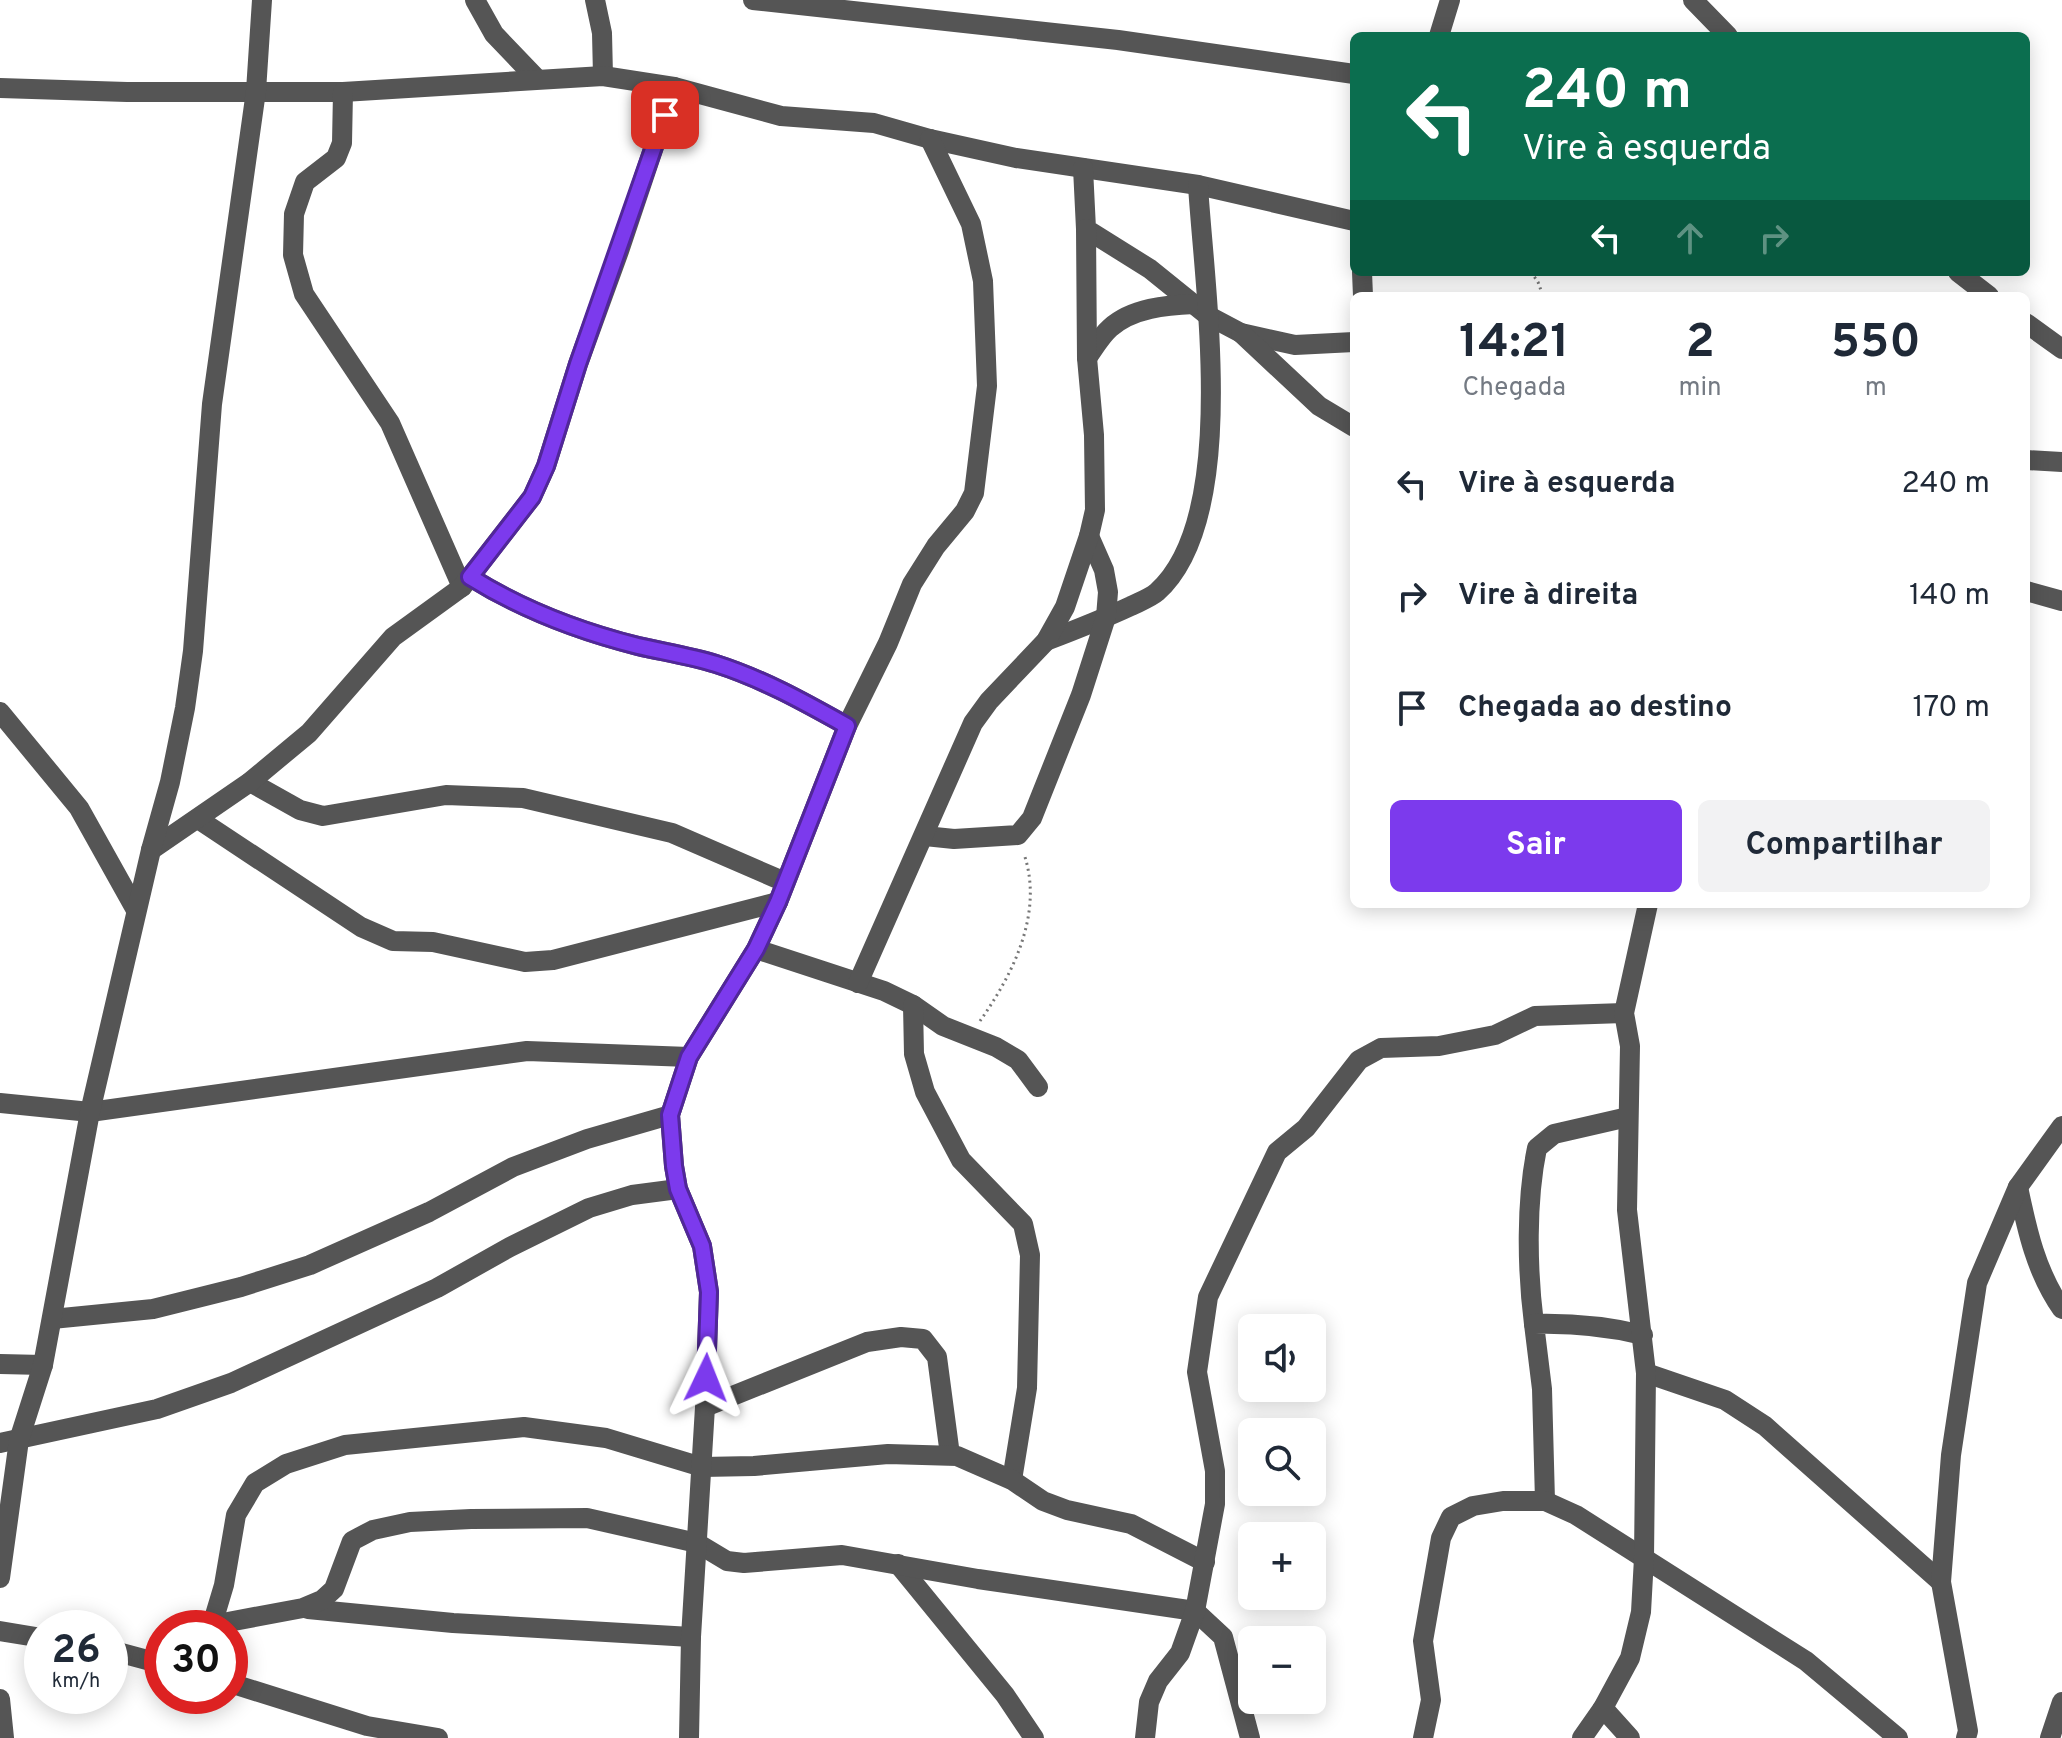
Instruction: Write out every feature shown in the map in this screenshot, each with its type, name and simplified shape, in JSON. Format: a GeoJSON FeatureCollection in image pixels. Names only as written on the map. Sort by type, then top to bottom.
{"type":"FeatureCollection","features":[{"type":"Feature","properties":{"kind":"street"},"geometry":{"type":"LineString","coordinates":[[0,1578],[9,1442],[43,1365],[90,1112],[136,910],[170,782],[187,694],[212,404],[256,91],[262,0]]}},
{"type":"Feature","properties":{"kind":"street"},"geometry":{"type":"LineString","coordinates":[[475,0],[494,34],[537,79]]}},
{"type":"Feature","properties":{"kind":"street"},"geometry":{"type":"LineString","coordinates":[[595,0],[602,33],[603,76]]}},
{"type":"Feature","properties":{"kind":"street"},"geometry":{"type":"LineString","coordinates":[[753,0],[1118,40],[1350,73]]}},
{"type":"Feature","properties":{"kind":"street"},"geometry":{"type":"LineString","coordinates":[[1440,32],[1450,0]]}},
{"type":"Feature","properties":{"kind":"street"},"geometry":{"type":"LineString","coordinates":[[1693,0],[1724,32]]}},
{"type":"Feature","properties":{"kind":"street"},"geometry":{"type":"LineString","coordinates":[[0,88],[127,92],[343,92],[603,76],[674,87],[781,116],[874,123],[1016,158],[1198,185],[1350,220]]}},
{"type":"Feature","properties":{"kind":"street"},"geometry":{"type":"LineString","coordinates":[[151,850],[250,782],[309,733],[393,637],[466,582],[532,497],[546,466],[674,87]]}},
{"type":"Feature","properties":{"kind":"street"},"geometry":{"type":"LineString","coordinates":[[343,92],[342,143],[336,158],[305,182],[294,214],[293,255],[304,294],[390,423],[466,582],[548,619],[636,646],[714,663],[770,683],[847,726]]}},
{"type":"Feature","properties":{"kind":"street"},"geometry":{"type":"LineString","coordinates":[[689,1738],[691,1637],[709,1292],[702,1246],[678,1189],[670,1115],[689,1057],[756,949],[778,902],[847,726],[888,643],[912,584],[936,546],[965,511],[974,493],[987,386],[983,281],[971,224],[930,139]]}},
{"type":"Feature","properties":{"kind":"street"},"geometry":{"type":"LineString","coordinates":[[858,983],[973,723],[989,701],[1046,641],[1065,607],[1089,536],[1095,510],[1094,435],[1087,358],[1083,168]]}},
{"type":"Feature","properties":{"kind":"street"},"geometry":{"type":"LineString","coordinates":[[1046,641],[1155,595],[1176,572],[1189,547],[1209,469],[1198,185]]}},
{"type":"Feature","properties":{"kind":"street"},"geometry":{"type":"LineString","coordinates":[[1086,229],[1150,269],[1201,310],[1241,333],[1319,406],[1350,425]]}},
{"type":"Feature","properties":{"kind":"street"},"geometry":{"type":"LineString","coordinates":[[1960,282],[1981,292]]}},
{"type":"Feature","properties":{"kind":"street"},"geometry":{"type":"LineString","coordinates":[[1087,358],[1111,327],[1136,313],[1160,307],[1201,310]]}},
{"type":"Feature","properties":{"kind":"street"},"geometry":{"type":"LineString","coordinates":[[2030,326],[2062,349]]}},
{"type":"Feature","properties":{"kind":"street"},"geometry":{"type":"LineString","coordinates":[[1241,333],[1295,345],[1350,342]]}},
{"type":"Feature","properties":{"kind":"street"},"geometry":{"type":"LineString","coordinates":[[2030,460],[2062,462]]}},
{"type":"Feature","properties":{"kind":"street"},"geometry":{"type":"LineString","coordinates":[[925,836],[954,839],[1018,835],[1032,818],[1081,695],[1106,617],[1108,592],[1104,570],[1089,536]]}},
{"type":"Feature","properties":{"kind":"street"},"geometry":{"type":"LineString","coordinates":[[2030,592],[2062,601]]}},
{"type":"Feature","properties":{"kind":"street"},"geometry":{"type":"LineString","coordinates":[[0,712],[79,808],[136,910]]}},
{"type":"Feature","properties":{"kind":"street"},"geometry":{"type":"LineString","coordinates":[[250,782],[300,810],[323,816],[446,795],[523,798],[672,833],[785,882]]}},
{"type":"Feature","properties":{"kind":"street"},"geometry":{"type":"LineString","coordinates":[[198,819],[361,927],[393,941],[433,942],[525,962],[553,960],[778,902]]}},
{"type":"Feature","properties":{"kind":"street"},"geometry":{"type":"LineString","coordinates":[[1582,1738],[1603,1708],[1630,1658],[1641,1612],[1646,1373],[1627,1210],[1630,1046],[1624,1013],[1647,908]]}},
{"type":"Feature","properties":{"kind":"street"},"geometry":{"type":"LineString","coordinates":[[756,949],[884,991],[913,1005],[943,1026],[996,1047],[1018,1060],[1038,1087]]}},
{"type":"Feature","properties":{"kind":"street"},"geometry":{"type":"LineString","coordinates":[[913,1005],[914,1054],[925,1092],[961,1160],[1023,1224],[1030,1255],[1027,1388],[1012,1480]]}},
{"type":"Feature","properties":{"kind":"street"},"geometry":{"type":"LineString","coordinates":[[1145,1738],[1149,1702],[1158,1681],[1180,1653],[1195,1611],[1215,1504],[1215,1471],[1197,1372],[1208,1297],[1277,1152],[1306,1128],[1359,1060],[1381,1048],[1439,1046],[1495,1035],[1535,1016],[1624,1013]]}},
{"type":"Feature","properties":{"kind":"street"},"geometry":{"type":"LineString","coordinates":[[0,1103],[90,1112],[527,1051],[689,1057]]}},
{"type":"Feature","properties":{"kind":"street"},"geometry":{"type":"LineString","coordinates":[[52,1319],[153,1309],[241,1287],[310,1265],[429,1212],[513,1167],[587,1139],[670,1115]]}},
{"type":"Feature","properties":{"kind":"street"},"geometry":{"type":"LineString","coordinates":[[1545,1501],[1542,1389],[1530,1276],[1532,1174],[1537,1148],[1554,1134],[1628,1117]]}},
{"type":"Feature","properties":{"kind":"street"},"geometry":{"type":"LineString","coordinates":[[1966,1738],[1968,1731],[1941,1582],[1951,1455],[1977,1283],[2018,1187],[2062,1126]]}},
{"type":"Feature","properties":{"kind":"street"},"geometry":{"type":"LineString","coordinates":[[2018,1187],[2031,1248],[2049,1290],[2062,1309]]}},
{"type":"Feature","properties":{"kind":"street"},"geometry":{"type":"LineString","coordinates":[[9,1442],[157,1409],[231,1383],[437,1288],[589,1208],[632,1195],[678,1189]]}},
{"type":"Feature","properties":{"kind":"street"},"geometry":{"type":"LineString","coordinates":[[1534,1324],[1607,1326],[1643,1335]]}},
{"type":"Feature","properties":{"kind":"street"},"geometry":{"type":"LineString","coordinates":[[705,1407],[867,1342],[901,1337],[923,1339],[937,1357],[950,1455]]}},
{"type":"Feature","properties":{"kind":"street"},"geometry":{"type":"LineString","coordinates":[[0,1364],[43,1365]]}},
{"type":"Feature","properties":{"kind":"street"},"geometry":{"type":"LineString","coordinates":[[1646,1373],[1725,1400],[1765,1426],[1941,1582]]}},
{"type":"Feature","properties":{"kind":"street"},"geometry":{"type":"LineString","coordinates":[[215,1610],[224,1585],[236,1515],[255,1483],[286,1464],[345,1445],[524,1427],[606,1438],[702,1467],[754,1466],[888,1454],[957,1456],[1012,1480],[1043,1501],[1067,1510],[1131,1524],[1205,1562]]}},
{"type":"Feature","properties":{"kind":"street"},"geometry":{"type":"LineString","coordinates":[[1423,1738],[1431,1700],[1423,1641],[1441,1538],[1451,1517],[1473,1506],[1545,1501],[1576,1515],[1806,1661],[1898,1738]]}},
{"type":"Feature","properties":{"kind":"street"},"geometry":{"type":"LineString","coordinates":[[248,1619],[303,1608],[322,1600],[334,1589],[352,1541],[373,1530],[410,1522],[587,1518],[697,1543],[727,1561],[744,1563],[842,1555],[1195,1611],[1223,1637],[1250,1738]]}},
{"type":"Feature","properties":{"kind":"street"},"geometry":{"type":"LineString","coordinates":[[898,1564],[1005,1695],[1034,1738]]}},
{"type":"Feature","properties":{"kind":"street"},"geometry":{"type":"LineString","coordinates":[[303,1608],[453,1623],[691,1637]]}},
{"type":"Feature","properties":{"kind":"street"},"geometry":{"type":"LineString","coordinates":[[0,1631],[24,1635]]}},
{"type":"Feature","properties":{"kind":"street"},"geometry":{"type":"LineString","coordinates":[[248,1689],[367,1726],[438,1738]]}},
{"type":"Feature","properties":{"kind":"street"},"geometry":{"type":"LineString","coordinates":[[0,1699],[4,1738]]}},
{"type":"Feature","properties":{"kind":"street"},"geometry":{"type":"LineString","coordinates":[[2050,1738],[2062,1702]]}},
{"type":"Feature","properties":{"kind":"street"},"geometry":{"type":"LineString","coordinates":[[1603,1708],[1630,1738]]}},
{"type":"Feature","properties":{"kind":"path"},"geometry":{"type":"LineString","coordinates":[[968,1038],[999,994],[1024,938],[1031,901],[1029,867],[1018,835]]}},
{"type":"Feature","properties":{"kind":"route"},"geometry":{"type":"LineString","coordinates":[[665,115],[578,364],[546,466],[532,497],[470,577],[507,600],[548,619],[636,646],[714,663],[770,683],[847,726],[778,902],[756,949],[689,1057],[670,1115],[678,1189],[702,1246],[709,1292],[706,1378]]}}]}
